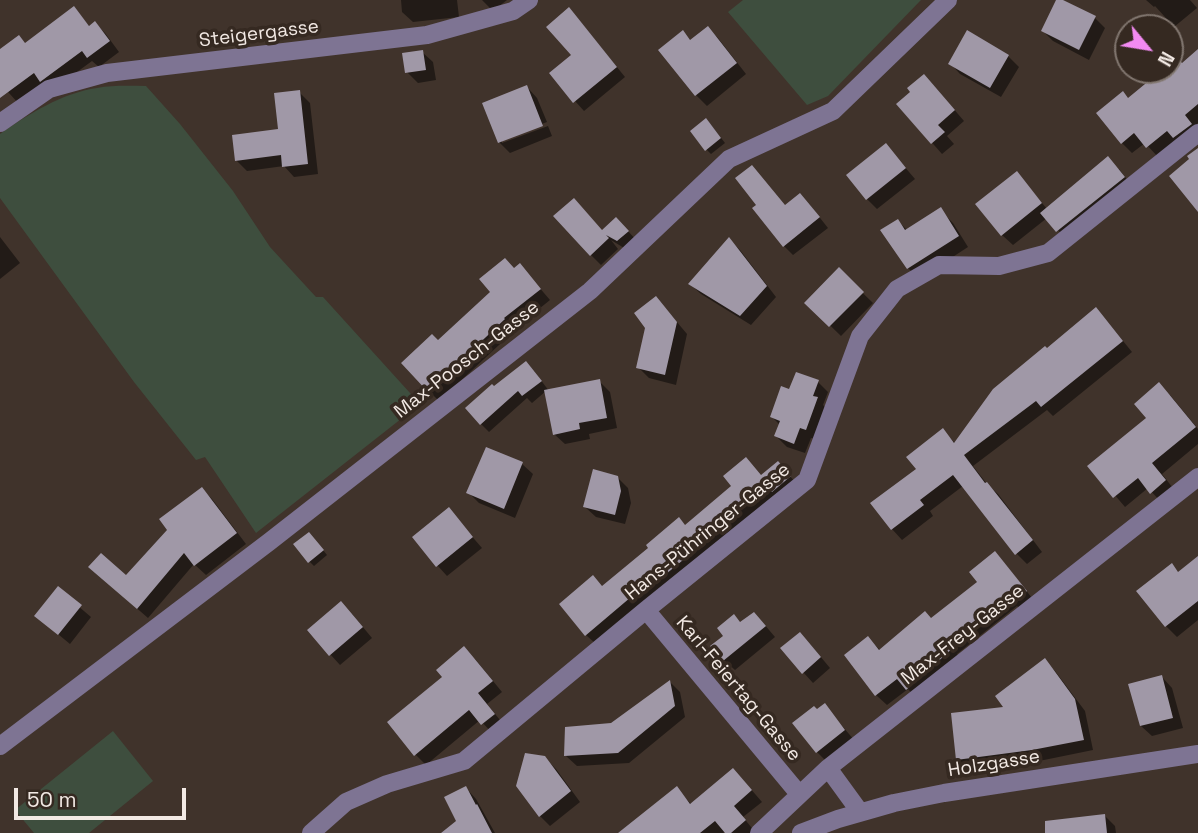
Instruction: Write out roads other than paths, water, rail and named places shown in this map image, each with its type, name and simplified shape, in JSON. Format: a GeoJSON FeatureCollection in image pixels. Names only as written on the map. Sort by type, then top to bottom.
{"type":"FeatureCollection","features":[{"type":"Feature","properties":{"kind":"street","name":"Steigergasse"},"geometry":{"type":"LineString","coordinates":[[0,123],[49,89],[107,73],[427,35],[513,11],[529,0]]}},
{"type":"Feature","properties":{"kind":"street","name":"Max-Poosch-Gasse"},"geometry":{"type":"LineString","coordinates":[[0,746],[269,542],[590,291],[729,159],[833,111],[948,0]]}},
{"type":"Feature","properties":{"kind":"street","name":"Hans-Pühringer-Gasse"},"geometry":{"type":"LineString","coordinates":[[311,833],[346,802],[387,784],[464,761],[807,480],[860,336],[897,289],[939,265],[999,266],[1048,253],[1198,133]]}},
{"type":"Feature","properties":{"kind":"street","name":"Max-Frey-Gasse"},"geometry":{"type":"LineString","coordinates":[[759,833],[828,768],[1198,477]]}},
{"type":"Feature","properties":{"kind":"street","name":"Karl-Feiertag-Gasse"},"geometry":{"type":"LineString","coordinates":[[646,610],[799,794]]}},
{"type":"Feature","properties":{"kind":"street","name":"Holzgasse"},"geometry":{"type":"LineString","coordinates":[[801,833],[860,812],[944,793],[1198,754]]}},
{"type":"Feature","properties":{"kind":"street"},"geometry":{"type":"LineString","coordinates":[[828,768],[860,812]]}}]}
